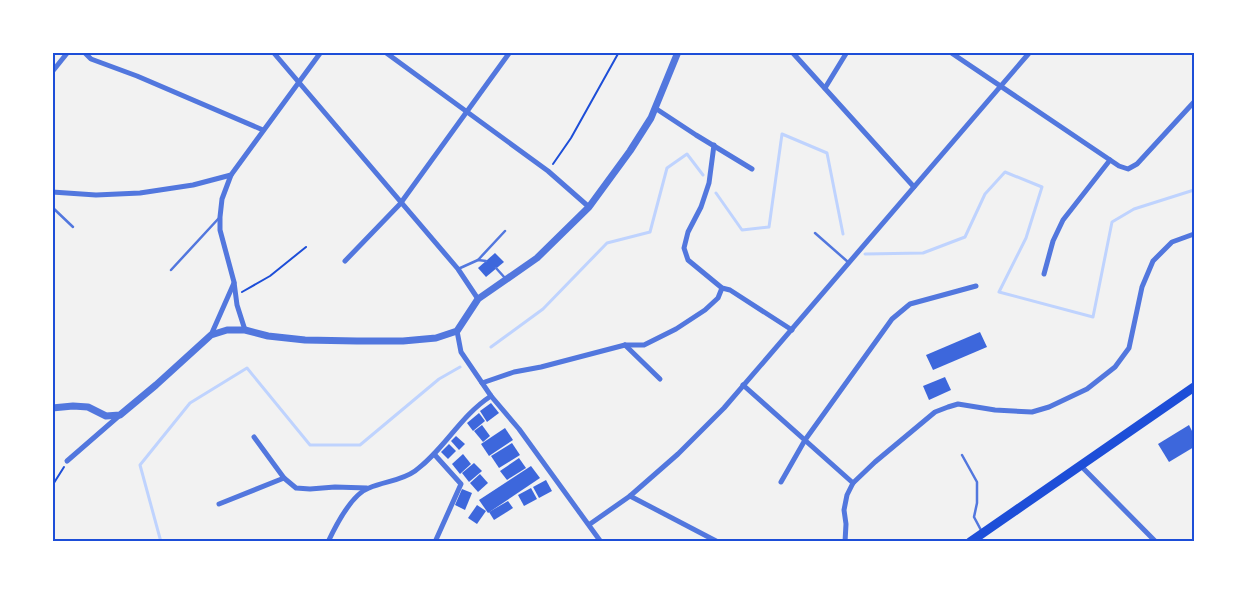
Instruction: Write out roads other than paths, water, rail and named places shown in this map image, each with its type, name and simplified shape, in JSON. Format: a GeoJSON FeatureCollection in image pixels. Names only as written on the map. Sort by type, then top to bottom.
{"type":"FeatureCollection","features":[{"type":"Feature","properties":{"kind":"main road"},"geometry":{"type":"LineString","coordinates":[[970,542],[1194,387]]}},
{"type":"Feature","properties":{"kind":"street"},"geometry":{"type":"LineString","coordinates":[[52,72],[68,52]]}},
{"type":"Feature","properties":{"kind":"street"},"geometry":{"type":"LineString","coordinates":[[84,52],[91,59],[206,104],[264,130]]}},
{"type":"Feature","properties":{"kind":"street"},"geometry":{"type":"LineString","coordinates":[[273,52],[400,204],[458,269],[478,299]]}},
{"type":"Feature","properties":{"kind":"street"},"geometry":{"type":"LineString","coordinates":[[245,330],[220,230],[222,199],[231,174],[321,52]]}},
{"type":"Feature","properties":{"kind":"street"},"geometry":{"type":"LineString","coordinates":[[385,52],[548,171],[589,208]]}},
{"type":"Feature","properties":{"kind":"street"},"geometry":{"type":"LineString","coordinates":[[345,261],[400,204],[510,52]]}},
{"type":"Feature","properties":{"kind":"street"},"geometry":{"type":"LineString","coordinates":[[211,335],[227,330],[245,330],[268,336],[305,340],[403,341],[436,338],[457,331],[478,299],[537,258],[589,208],[651,118],[678,52]]}},
{"type":"Feature","properties":{"kind":"street"},"geometry":{"type":"LineString","coordinates":[[792,52],[914,187]]}},
{"type":"Feature","properties":{"kind":"street"},"geometry":{"type":"LineString","coordinates":[[825,88],[847,52]]}},
{"type":"Feature","properties":{"kind":"street"},"geometry":{"type":"LineString","coordinates":[[950,52],[1119,166],[1128,169],[1137,164],[1194,102]]}},
{"type":"Feature","properties":{"kind":"street"},"geometry":{"type":"LineString","coordinates":[[590,524],[630,496],[678,454],[724,408],[1030,52]]}},
{"type":"Feature","properties":{"kind":"street"},"geometry":{"type":"LineString","coordinates":[[655,108],[752,169]]}},
{"type":"Feature","properties":{"kind":"street"},"geometry":{"type":"LineString","coordinates":[[714,146],[710,183],[701,207],[688,232],[684,248],[688,260],[722,288],[730,290],[792,330]]}},
{"type":"Feature","properties":{"kind":"street"},"geometry":{"type":"LineString","coordinates":[[1044,274],[1053,241],[1064,220],[1110,160]]}},
{"type":"Feature","properties":{"kind":"street"},"geometry":{"type":"LineString","coordinates":[[52,192],[96,195],[140,193],[193,185],[231,174]]}},
{"type":"Feature","properties":{"kind":"street"},"geometry":{"type":"LineString","coordinates":[[845,542],[846,524],[844,510],[847,496],[853,483],[935,412],[958,404],[996,410],[1032,412],[1049,407],[1087,389],[1115,367],[1129,348],[1142,288],[1153,261],[1172,242],[1194,234]]}},
{"type":"Feature","properties":{"kind":"street"},"geometry":{"type":"LineString","coordinates":[[67,460],[156,385],[211,335],[234,282]]}},
{"type":"Feature","properties":{"kind":"street"},"geometry":{"type":"LineString","coordinates":[[781,482],[805,440],[892,319],[910,304],[976,286]]}},
{"type":"Feature","properties":{"kind":"street"},"geometry":{"type":"LineString","coordinates":[[482,383],[514,372],[541,367],[625,345],[644,345],[676,329],[705,310],[718,298],[722,288]]}},
{"type":"Feature","properties":{"kind":"street"},"geometry":{"type":"LineString","coordinates":[[457,331],[461,352],[482,383],[519,429],[590,524],[601,542]]}},
{"type":"Feature","properties":{"kind":"street"},"geometry":{"type":"LineString","coordinates":[[625,345],[660,379]]}},
{"type":"Feature","properties":{"kind":"street"},"geometry":{"type":"LineString","coordinates":[[743,385],[853,483]]}},
{"type":"Feature","properties":{"kind":"street"},"geometry":{"type":"LineString","coordinates":[[254,437],[284,478],[296,488],[367,488],[400,480],[416,471],[434,454],[475,407],[491,396]]}},
{"type":"Feature","properties":{"kind":"street"},"geometry":{"type":"LineString","coordinates":[[52,408],[88,407],[106,416],[120,415]]}},
{"type":"Feature","properties":{"kind":"street"},"geometry":{"type":"LineString","coordinates":[[434,454],[461,484],[436,542]]}},
{"type":"Feature","properties":{"kind":"street"},"geometry":{"type":"LineString","coordinates":[[1081,466],[1156,542]]}},
{"type":"Feature","properties":{"kind":"street"},"geometry":{"type":"LineString","coordinates":[[219,504],[284,478]]}},
{"type":"Feature","properties":{"kind":"street"},"geometry":{"type":"LineString","coordinates":[[328,542],[353,500],[367,488]]}},
{"type":"Feature","properties":{"kind":"street"},"geometry":{"type":"LineString","coordinates":[[630,496],[718,542]]}},
{"type":"Feature","properties":{"kind":"lane"},"geometry":{"type":"LineString","coordinates":[[52,207],[73,228]]}},
{"type":"Feature","properties":{"kind":"lane"},"geometry":{"type":"LineString","coordinates":[[171,270],[220,217]]}},
{"type":"Feature","properties":{"kind":"lane"},"geometry":{"type":"LineString","coordinates":[[458,269],[478,260],[505,231]]}},
{"type":"Feature","properties":{"kind":"lane"},"geometry":{"type":"LineString","coordinates":[[815,233],[849,263]]}},
{"type":"Feature","properties":{"kind":"lane"},"geometry":{"type":"LineString","coordinates":[[478,260],[486,261]]}},
{"type":"Feature","properties":{"kind":"lane"},"geometry":{"type":"LineString","coordinates":[[496,268],[506,280]]}},
{"type":"Feature","properties":{"kind":"lane"},"geometry":{"type":"LineString","coordinates":[[962,455],[977,482],[974,517],[982,533]]}},
{"type":"Feature","properties":{"kind":"waterway"},"geometry":{"type":"LineString","coordinates":[[716,193],[742,230],[769,227],[782,134],[827,153],[843,234]]}},
{"type":"Feature","properties":{"kind":"waterway"},"geometry":{"type":"LineString","coordinates":[[491,347],[543,309],[607,243],[650,232],[667,168],[687,154],[703,175]]}},
{"type":"Feature","properties":{"kind":"waterway"},"geometry":{"type":"LineString","coordinates":[[865,254],[923,253],[965,237],[985,194],[1005,172],[1042,187],[1026,238],[999,292],[1093,317],[1112,222],[1134,209],[1194,190]]}},
{"type":"Feature","properties":{"kind":"waterway"},"geometry":{"type":"LineString","coordinates":[[161,542],[140,465],[190,403],[247,368],[310,445],[360,445],[439,379],[460,367]]}}]}
